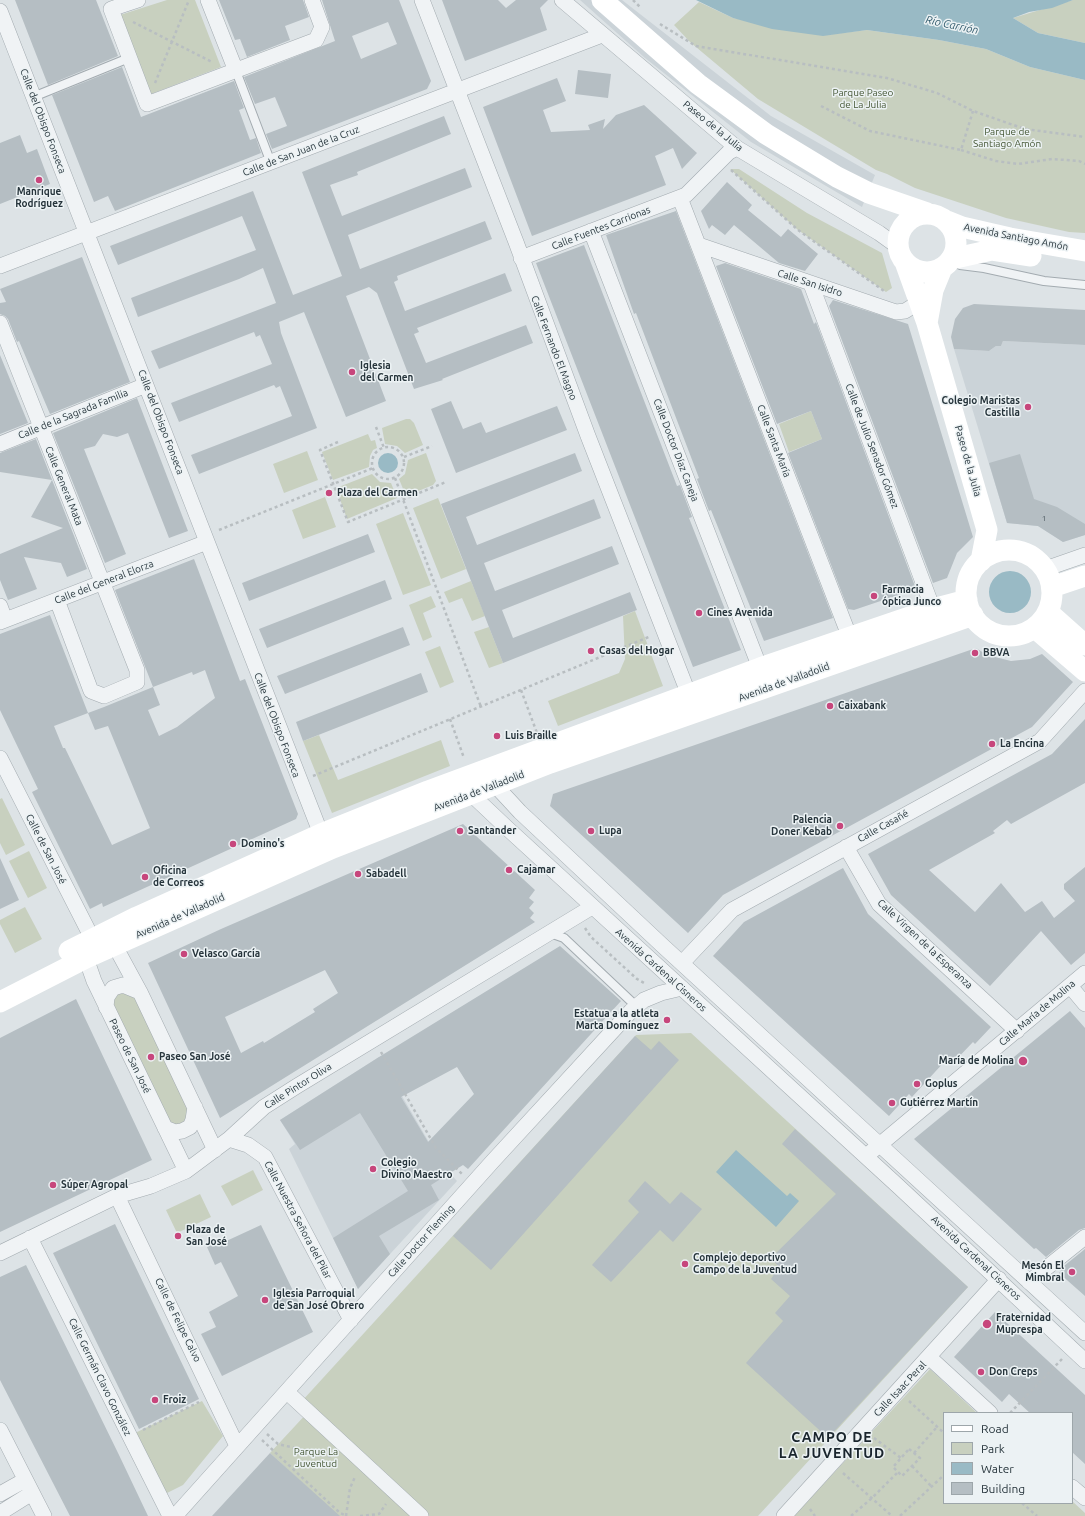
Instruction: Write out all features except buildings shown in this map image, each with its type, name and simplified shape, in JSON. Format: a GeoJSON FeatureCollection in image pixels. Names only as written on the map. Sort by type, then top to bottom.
{"type":"FeatureCollection","features":[{"type":"Feature","properties":{"kind":"main road","name":"Paseo de la Julia"},"geometry":{"type":"LineString","coordinates":[[602,0],[698,84],[766,134],[837,177],[869,193],[927,213]]}},
{"type":"Feature","properties":{"kind":"main road","name":"Paseo de la Julia"},"geometry":{"type":"LineString","coordinates":[[869,193],[883,206],[901,246],[927,323],[987,530],[981,560]]}},
{"type":"Feature","properties":{"kind":"main road"},"geometry":{"type":"LineString","coordinates":[[927,213],[934,214],[947,221],[953,230],[956,240],[956,250],[947,264],[932,272],[922,272],[913,269],[901,246],[911,218],[927,213]]}},
{"type":"Feature","properties":{"kind":"main road","name":"Avenida Santiago Amón"},"geometry":{"type":"LineString","coordinates":[[947,221],[962,227],[1010,238],[1085,251]]}},
{"type":"Feature","properties":{"kind":"main road","name":"Avenida Santiago Amón"},"geometry":{"type":"LineString","coordinates":[[947,264],[992,250],[1085,262]]}},
{"type":"Feature","properties":{"kind":"main road","name":"Paseo de la Julia"},"geometry":{"type":"LineString","coordinates":[[927,323],[933,290],[947,264]]}},
{"type":"Feature","properties":{"kind":"main road"},"geometry":{"type":"LineString","coordinates":[[987,530],[1012,550],[1031,556],[1048,578],[1052,600],[1041,620],[1013,636],[997,634],[983,627],[970,608],[967,586],[969,578],[981,560],[996,552],[1012,550]]}},
{"type":"Feature","properties":{"kind":"main road"},"geometry":{"type":"LineString","coordinates":[[1048,578],[1085,576]]}},
{"type":"Feature","properties":{"kind":"main road","name":"Avenida de Valladolid"},"geometry":{"type":"LineString","coordinates":[[0,986],[89,949],[115,946],[144,931],[333,848],[543,748],[760,668],[933,609],[970,608]]}},
{"type":"Feature","properties":{"kind":"main road","name":"Avenida de Valladolid"},"geometry":{"type":"LineString","coordinates":[[0,1002],[89,949],[137,917],[321,834],[478,780],[550,764],[970,608]]}},
{"type":"Feature","properties":{"kind":"main road"},"geometry":{"type":"LineString","coordinates":[[1041,620],[1085,645]]}},
{"type":"Feature","properties":{"kind":"main road"},"geometry":{"type":"LineString","coordinates":[[1041,620],[1085,671]]}},
{"type":"Feature","properties":{"kind":"street"},"geometry":{"type":"LineString","coordinates":[[138,0],[111,9],[147,104],[316,40],[322,27],[312,0]]}},
{"type":"Feature","properties":{"kind":"street"},"geometry":{"type":"LineString","coordinates":[[208,0],[231,73]]}},
{"type":"Feature","properties":{"kind":"street","name":"Calle Fernando El Magno"},"geometry":{"type":"LineString","coordinates":[[422,0],[588,436],[689,695]]}},
{"type":"Feature","properties":{"kind":"street","name":"Paseo de la Julia"},"geometry":{"type":"LineString","coordinates":[[562,0],[738,148],[901,246]]}},
{"type":"Feature","properties":{"kind":"street","name":"Calle del Obispo Fonseca"},"geometry":{"type":"LineString","coordinates":[[0,11],[321,834]]}},
{"type":"Feature","properties":{"kind":"street","name":"Calle de San Juan de la Cruz"},"geometry":{"type":"LineString","coordinates":[[0,266],[602,35]]}},
{"type":"Feature","properties":{"kind":"street","name":"Calle Fuentes Carrionas"},"geometry":{"type":"LineString","coordinates":[[521,258],[686,196],[729,152],[738,148]]}},
{"type":"Feature","properties":{"kind":"street","name":"Calle Santa María"},"geometry":{"type":"LineString","coordinates":[[680,198],[850,638]]}},
{"type":"Feature","properties":{"kind":"street","name":"Calle Doctor Díaz Caneja"},"geometry":{"type":"LineString","coordinates":[[591,231],[760,668]]}},
{"type":"Feature","properties":{"kind":"street","name":"Calle San Isidro"},"geometry":{"type":"LineString","coordinates":[[699,245],[896,312]]}},
{"type":"Feature","properties":{"kind":"street","name":"Calle de Julio Senador Gómez"},"geometry":{"type":"LineString","coordinates":[[811,284],[933,609]]}},
{"type":"Feature","properties":{"kind":"street"},"geometry":{"type":"LineString","coordinates":[[896,312],[905,311],[913,306],[918,299]]}},
{"type":"Feature","properties":{"kind":"street","name":"Calle General Mata"},"geometry":{"type":"LineString","coordinates":[[0,323],[137,670],[137,682],[104,696],[91,691],[57,600]]}},
{"type":"Feature","properties":{"kind":"street","name":"Calle de la Sagrada Familia"},"geometry":{"type":"LineString","coordinates":[[0,444],[146,385]]}},
{"type":"Feature","properties":{"kind":"street","name":"Calle del General Elorza"},"geometry":{"type":"LineString","coordinates":[[2,616],[57,600],[103,583],[206,539]]}},
{"type":"Feature","properties":{"kind":"street"},"geometry":{"type":"LineString","coordinates":[[1048,578],[1085,555]]}},
{"type":"Feature","properties":{"kind":"street","name":"Calle Casañé"},"geometry":{"type":"LineString","coordinates":[[682,963],[732,910],[1040,741],[1085,691]]}},
{"type":"Feature","properties":{"kind":"street","name":"Calle de San José"},"geometry":{"type":"LineString","coordinates":[[0,758],[89,949]]}},
{"type":"Feature","properties":{"kind":"street","name":"Avenida Cardenal Cisneros"},"geometry":{"type":"LineString","coordinates":[[478,780],[592,907],[866,1156],[1085,1361]]}},
{"type":"Feature","properties":{"kind":"street","name":"Avenida Cardenal Cisneros"},"geometry":{"type":"LineString","coordinates":[[478,780],[520,812],[879,1145],[1085,1333]]}},
{"type":"Feature","properties":{"kind":"street","name":"Calle Virgen de la Esperanza"},"geometry":{"type":"LineString","coordinates":[[846,847],[879,904],[1017,1031]]}},
{"type":"Feature","properties":{"kind":"street","name":"Calle Pintor Oliva"},"geometry":{"type":"LineString","coordinates":[[0,1253],[117,1196],[151,1186],[186,1170],[228,1140],[264,1107],[592,907]]}},
{"type":"Feature","properties":{"kind":"street"},"geometry":{"type":"LineString","coordinates":[[115,946],[140,992],[215,1150]]}},
{"type":"Feature","properties":{"kind":"street","name":"Paseo de San José"},"geometry":{"type":"LineString","coordinates":[[89,949],[106,1007],[186,1170]]}},
{"type":"Feature","properties":{"kind":"street","name":"Calle María de Molina"},"geometry":{"type":"LineString","coordinates":[[879,1145],[1085,973]]}},
{"type":"Feature","properties":{"kind":"street"},"geometry":{"type":"LineString","coordinates":[[106,1007],[107,996],[113,988],[123,985],[140,992]]}},
{"type":"Feature","properties":{"kind":"street"},"geometry":{"type":"LineString","coordinates":[[1070,986],[1085,1004]]}},
{"type":"Feature","properties":{"kind":"street","name":"Calle Doctor Fleming"},"geometry":{"type":"LineString","coordinates":[[175,1516],[473,1183],[636,1006],[644,1000],[661,993],[682,988]]}},
{"type":"Feature","properties":{"kind":"street"},"geometry":{"type":"LineString","coordinates":[[165,1128],[175,1132],[182,1131],[190,1127],[193,1120],[195,1107]]}},
{"type":"Feature","properties":{"kind":"street","name":"Calle Nuestra Señora del Pilar"},"geometry":{"type":"LineString","coordinates":[[228,1140],[248,1145],[265,1157],[351,1320]]}},
{"type":"Feature","properties":{"kind":"street"},"geometry":{"type":"LineString","coordinates":[[866,1156],[879,1145]]}},
{"type":"Feature","properties":{"kind":"street","name":"Calle de Felipe Calvo"},"geometry":{"type":"LineString","coordinates":[[117,1196],[213,1393],[237,1446]]}},
{"type":"Feature","properties":{"kind":"street"},"geometry":{"type":"LineString","coordinates":[[1029,1282],[1085,1237]]}},
{"type":"Feature","properties":{"kind":"street","name":"Calle Germán Clavo González"},"geometry":{"type":"LineString","coordinates":[[30,1238],[170,1516]]}},
{"type":"Feature","properties":{"kind":"street","name":"Calle Isaac Peral"},"geometry":{"type":"LineString","coordinates":[[784,1516],[930,1358],[999,1279]]}},
{"type":"Feature","properties":{"kind":"street"},"geometry":{"type":"LineString","coordinates":[[930,1358],[989,1412]]}},
{"type":"Feature","properties":{"kind":"street"},"geometry":{"type":"LineString","coordinates":[[287,1392],[421,1516]]}},
{"type":"Feature","properties":{"kind":"street"},"geometry":{"type":"LineString","coordinates":[[0,1430],[44,1516]]}},
{"type":"Feature","properties":{"kind":"street"},"geometry":{"type":"LineString","coordinates":[[0,1494],[29,1487]]}},
{"type":"Feature","properties":{"kind":"street"},"geometry":{"type":"LineString","coordinates":[[0,1512],[29,1487]]}},
{"type":"Feature","properties":{"kind":"street"},"geometry":{"type":"LineString","coordinates":[[1073,1488],[1085,1498]]}},
{"type":"Feature","properties":{"kind":"lane"},"geometry":{"type":"LineString","coordinates":[[33,97],[129,58]]}},
{"type":"Feature","properties":{"kind":"lane"},"geometry":{"type":"LineString","coordinates":[[231,73],[271,163]]}},
{"type":"Feature","properties":{"kind":"lane"},"geometry":{"type":"LineString","coordinates":[[947,264],[968,265],[1044,281],[1085,285]]}},
{"type":"Feature","properties":{"kind":"lane"},"geometry":{"type":"LineString","coordinates":[[550,932],[564,938],[636,1006]]}},
{"type":"Feature","properties":{"kind":"path"},"geometry":{"type":"LineString","coordinates":[[154,101],[151,94],[189,0]]}},
{"type":"Feature","properties":{"kind":"path"},"geometry":{"type":"LineString","coordinates":[[633,0],[644,10]]}},
{"type":"Feature","properties":{"kind":"path"},"geometry":{"type":"LineString","coordinates":[[115,18],[120,15],[231,73]]}},
{"type":"Feature","properties":{"kind":"path"},"geometry":{"type":"LineString","coordinates":[[655,20],[696,46],[887,78],[937,93],[973,110],[1025,129],[1085,137]]}},
{"type":"Feature","properties":{"kind":"path"},"geometry":{"type":"LineString","coordinates":[[820,106],[870,131],[961,150],[996,161],[1018,164],[1052,159],[1079,161],[1085,164]]}},
{"type":"Feature","properties":{"kind":"path"},"geometry":{"type":"LineString","coordinates":[[961,150],[973,110]]}},
{"type":"Feature","properties":{"kind":"path"},"geometry":{"type":"LineString","coordinates":[[720,161],[798,230],[886,292],[896,312]]}},
{"type":"Feature","properties":{"kind":"path"},"geometry":{"type":"LineString","coordinates":[[376,427],[384,448]]}},
{"type":"Feature","properties":{"kind":"path"},"geometry":{"type":"LineString","coordinates":[[338,442],[320,450],[348,522],[446,482]]}},
{"type":"Feature","properties":{"kind":"path"},"geometry":{"type":"LineString","coordinates":[[404,457],[432,446]]}},
{"type":"Feature","properties":{"kind":"path"},"geometry":{"type":"LineString","coordinates":[[384,448],[393,448],[404,457],[404,467],[399,476],[395,478],[384,479],[379,477],[373,468],[373,458],[379,450],[384,448]]}},
{"type":"Feature","properties":{"kind":"path"},"geometry":{"type":"LineString","coordinates":[[206,539],[373,468]]}},
{"type":"Feature","properties":{"kind":"path"},"geometry":{"type":"LineString","coordinates":[[395,478],[480,707]]}},
{"type":"Feature","properties":{"kind":"path"},"geometry":{"type":"LineString","coordinates":[[300,782],[664,631]]}},
{"type":"Feature","properties":{"kind":"path"},"geometry":{"type":"LineString","coordinates":[[521,690],[543,748]]}},
{"type":"Feature","properties":{"kind":"path"},"geometry":{"type":"LineString","coordinates":[[450,719],[478,780]]}},
{"type":"Feature","properties":{"kind":"path"},"geometry":{"type":"LineString","coordinates":[[373,1040],[436,1148],[473,1183]]}},
{"type":"Feature","properties":{"kind":"path"},"geometry":{"type":"LineString","coordinates":[[1011,1412],[1062,1359]]}},
{"type":"Feature","properties":{"kind":"path"},"geometry":{"type":"LineString","coordinates":[[898,1391],[943,1432]]}},
{"type":"Feature","properties":{"kind":"path"},"geometry":{"type":"LineString","coordinates":[[128,1434],[135,1433],[202,1401],[213,1393]]}},
{"type":"Feature","properties":{"kind":"path"},"geometry":{"type":"LineString","coordinates":[[914,1453],[937,1426]]}},
{"type":"Feature","properties":{"kind":"path"},"geometry":{"type":"LineString","coordinates":[[255,1428],[278,1444],[342,1458],[359,1459],[350,1488],[346,1516],[340,1513],[255,1428]]}},
{"type":"Feature","properties":{"kind":"path"},"geometry":{"type":"LineString","coordinates":[[863,1430],[901,1458]]}},
{"type":"Feature","properties":{"kind":"path"},"geometry":{"type":"LineString","coordinates":[[909,1449],[914,1453],[920,1458],[902,1476],[893,1467],[909,1449]]}},
{"type":"Feature","properties":{"kind":"path"},"geometry":{"type":"LineString","coordinates":[[833,1463],[892,1516]]}},
{"type":"Feature","properties":{"kind":"path"},"geometry":{"type":"LineString","coordinates":[[912,1466],[932,1487]]}},
{"type":"Feature","properties":{"kind":"path"},"geometry":{"type":"LineString","coordinates":[[851,1516],[872,1498],[898,1472]]}},
{"type":"Feature","properties":{"kind":"path"},"geometry":{"type":"LineString","coordinates":[[900,1516],[943,1476]]}},
{"type":"Feature","properties":{"kind":"path"},"geometry":{"type":"LineString","coordinates":[[1023,1504],[1037,1516]]}},
{"type":"Feature","properties":{"kind":"path"},"geometry":{"type":"LineString","coordinates":[[360,1516],[379,1514],[381,1516]]}},
{"type":"Feature","properties":{"kind":"shaded area"},"geometry":{"type":"Polygon","coordinates":[[[580,0],[622,0],[771,116],[875,175],[862,207],[751,142],[645,58],[580,0]]]}},
{"type":"Feature","properties":{"kind":"shaded area","name":"Colegio Maristas Castilla"},"geometry":{"type":"Polygon","coordinates":[[[1003,341],[1085,345],[1085,535],[1063,542],[1038,526],[1007,523],[954,349],[989,351],[996,346],[1001,346],[1003,341]]]}},
{"type":"Feature","properties":{"kind":"shaded area","name":"Colegio Divino Maestro"},"geometry":{"type":"Polygon","coordinates":[[[379,1057],[443,1166],[457,1181],[358,1289],[289,1149],[295,1144],[280,1120],[379,1057]]]}},
{"type":"Feature","properties":{"kind":"green space"},"geometry":{"type":"Polygon","coordinates":[[[167,0],[195,0],[221,67],[151,94],[120,15],[167,0]]]}},
{"type":"Feature","properties":{"kind":"green space"},"geometry":{"type":"Polygon","coordinates":[[[1073,0],[1085,0],[1085,43],[1038,33],[1013,18],[1073,0]]]}},
{"type":"Feature","properties":{"kind":"green space","name":"Parque de Santiago Amón"},"geometry":{"type":"Polygon","coordinates":[[[699,2],[733,18],[824,35],[867,30],[939,40],[986,49],[1030,67],[1085,80],[1085,233],[1069,232],[1006,218],[915,188],[876,170],[758,99],[690,42],[674,25],[699,2]]]}},
{"type":"Feature","properties":{"kind":"green space"},"geometry":{"type":"Polygon","coordinates":[[[730,169],[739,169],[807,213],[882,253],[892,288],[886,292],[798,230],[730,169]]]}},
{"type":"Feature","properties":{"kind":"green space"},"geometry":{"type":"Polygon","coordinates":[[[811,411],[822,439],[789,452],[779,424],[811,411]]]}},
{"type":"Feature","properties":{"kind":"green space"},"geometry":{"type":"Polygon","coordinates":[[[406,419],[410,419],[414,423],[423,445],[405,453],[397,446],[385,444],[382,428],[406,419]]]}},
{"type":"Feature","properties":{"kind":"green space"},"geometry":{"type":"Polygon","coordinates":[[[368,434],[371,441],[375,440],[377,448],[373,450],[370,456],[369,467],[333,480],[322,452],[368,434]]]}},
{"type":"Feature","properties":{"kind":"green space"},"geometry":{"type":"Polygon","coordinates":[[[307,451],[318,480],[284,493],[273,464],[307,451]]]}},
{"type":"Feature","properties":{"kind":"green space"},"geometry":{"type":"Polygon","coordinates":[[[426,453],[436,481],[433,485],[406,496],[399,479],[405,474],[408,460],[426,453]]]}},
{"type":"Feature","properties":{"kind":"green space"},"geometry":{"type":"Polygon","coordinates":[[[372,474],[380,482],[391,483],[397,498],[347,519],[336,488],[372,474]]]}},
{"type":"Feature","properties":{"kind":"green space"},"geometry":{"type":"Polygon","coordinates":[[[325,497],[336,527],[303,539],[292,510],[325,497]]]}},
{"type":"Feature","properties":{"kind":"green space"},"geometry":{"type":"Polygon","coordinates":[[[438,498],[466,569],[441,579],[413,508],[438,498]]]}},
{"type":"Feature","properties":{"kind":"green space"},"geometry":{"type":"Polygon","coordinates":[[[403,513],[431,585],[403,595],[376,524],[403,513]]]}},
{"type":"Feature","properties":{"kind":"green space"},"geometry":{"type":"Polygon","coordinates":[[[471,581],[485,616],[472,621],[462,598],[449,603],[444,592],[471,581]]]}},
{"type":"Feature","properties":{"kind":"green space"},"geometry":{"type":"Polygon","coordinates":[[[431,596],[436,607],[423,613],[432,637],[423,641],[409,605],[431,596]]]}},
{"type":"Feature","properties":{"kind":"green space"},"geometry":{"type":"Polygon","coordinates":[[[635,611],[663,686],[558,726],[548,701],[619,673],[625,659],[623,616],[635,611]]]}},
{"type":"Feature","properties":{"kind":"green space"},"geometry":{"type":"Polygon","coordinates":[[[489,627],[503,663],[489,668],[474,632],[489,627]]]}},
{"type":"Feature","properties":{"kind":"green space"},"geometry":{"type":"Polygon","coordinates":[[[440,646],[454,682],[440,688],[425,652],[440,646]]]}},
{"type":"Feature","properties":{"kind":"green space"},"geometry":{"type":"Polygon","coordinates":[[[319,735],[338,780],[441,740],[450,766],[332,813],[303,741],[319,735]]]}},
{"type":"Feature","properties":{"kind":"green space"},"geometry":{"type":"Polygon","coordinates":[[[2,798],[25,845],[6,855],[0,843],[0,799],[2,798]]]}},
{"type":"Feature","properties":{"kind":"green space"},"geometry":{"type":"Polygon","coordinates":[[[29,851],[47,888],[28,898],[9,861],[29,851]]]}},
{"type":"Feature","properties":{"kind":"green space"},"geometry":{"type":"Polygon","coordinates":[[[25,907],[42,939],[15,953],[0,924],[0,920],[25,907]]]}},
{"type":"Feature","properties":{"kind":"green space"},"geometry":{"type":"Polygon","coordinates":[[[131,987],[193,1120],[175,1132],[107,997],[131,987]]]}},
{"type":"Feature","properties":{"kind":"green space","name":"Complejo deportivo Campo de la Juventud"},"geometry":{"type":"Polygon","coordinates":[[[691,1033],[968,1287],[758,1516],[428,1516],[302,1401],[636,1035],[691,1033]]]}},
{"type":"Feature","properties":{"kind":"green space"},"geometry":{"type":"Polygon","coordinates":[[[253,1170],[263,1190],[232,1206],[221,1186],[253,1170]]]}},
{"type":"Feature","properties":{"kind":"green space"},"geometry":{"type":"Polygon","coordinates":[[[200,1194],[211,1217],[177,1233],[166,1210],[200,1194]]]}},
{"type":"Feature","properties":{"kind":"green space"},"geometry":{"type":"Polygon","coordinates":[[[930,1369],[976,1412],[943,1412],[943,1504],[1073,1504],[1073,1502],[1085,1513],[1085,1516],[794,1516],[930,1369]]]}},
{"type":"Feature","properties":{"kind":"green space"},"geometry":{"type":"Polygon","coordinates":[[[202,1401],[223,1436],[183,1485],[163,1495],[135,1433],[202,1401]]]}},
{"type":"Feature","properties":{"kind":"green space","name":"Parque La Juventud"},"geometry":{"type":"Polygon","coordinates":[[[308,1412],[421,1516],[338,1516],[270,1453],[308,1412]]]}},
{"type":"Feature","properties":{"kind":"water","name":"Río Carrión"},"geometry":{"type":"Polygon","coordinates":[[[696,0],[1073,0],[1052,8],[1029,12],[1013,18],[1038,33],[1085,43],[1085,80],[1030,67],[986,49],[939,40],[867,30],[823,36],[772,29],[733,18],[696,0]]]}},
{"type":"Feature","properties":{"kind":"water"},"geometry":{"type":"Polygon","coordinates":[[[388,453],[395,456],[398,463],[395,470],[388,473],[381,470],[378,463],[381,456],[388,453]]]}},
{"type":"Feature","properties":{"kind":"water"},"geometry":{"type":"Polygon","coordinates":[[[1006,571],[1014,571],[1022,574],[1028,580],[1031,592],[1028,604],[1022,610],[1014,613],[1006,613],[998,610],[992,604],[989,596],[989,588],[992,580],[998,574],[1006,571]]]}},
{"type":"Feature","properties":{"kind":"water"},"geometry":{"type":"Polygon","coordinates":[[[736,1150],[787,1196],[790,1193],[799,1201],[776,1227],[716,1172],[736,1150]]]}},
{"type":"Feature","properties":{"kind":"place","name":"Manrique Rodríguez"},"geometry":{"type":"Point","coordinates":[39,180]}},
{"type":"Feature","properties":{"kind":"place","name":"Iglesia del Carmen"},"geometry":{"type":"Point","coordinates":[352,372]}},
{"type":"Feature","properties":{"kind":"place","name":"Colegio Maristas Castilla"},"geometry":{"type":"Point","coordinates":[1028,407]}},
{"type":"Feature","properties":{"kind":"place","name":"Plaza del Carmen"},"geometry":{"type":"Point","coordinates":[329,493]}},
{"type":"Feature","properties":{"kind":"place","name":"Farmacia óptica Junco"},"geometry":{"type":"Point","coordinates":[874,596]}},
{"type":"Feature","properties":{"kind":"place","name":"Cines Avenida"},"geometry":{"type":"Point","coordinates":[699,613]}},
{"type":"Feature","properties":{"kind":"place","name":"Casas del Hogar"},"geometry":{"type":"Point","coordinates":[591,651]}},
{"type":"Feature","properties":{"kind":"place","name":"BBVA"},"geometry":{"type":"Point","coordinates":[975,653]}},
{"type":"Feature","properties":{"kind":"place","name":"Caixabank"},"geometry":{"type":"Point","coordinates":[830,706]}},
{"type":"Feature","properties":{"kind":"place","name":"Luis Braille"},"geometry":{"type":"Point","coordinates":[497,736]}},
{"type":"Feature","properties":{"kind":"place","name":"La Encina"},"geometry":{"type":"Point","coordinates":[992,744]}},
{"type":"Feature","properties":{"kind":"place","name":"Palencia Doner Kebab"},"geometry":{"type":"Point","coordinates":[840,826]}},
{"type":"Feature","properties":{"kind":"place","name":"Santander"},"geometry":{"type":"Point","coordinates":[460,831]}},
{"type":"Feature","properties":{"kind":"place","name":"Lupa"},"geometry":{"type":"Point","coordinates":[591,831]}},
{"type":"Feature","properties":{"kind":"place","name":"Domino's"},"geometry":{"type":"Point","coordinates":[233,844]}},
{"type":"Feature","properties":{"kind":"place","name":"Cajamar"},"geometry":{"type":"Point","coordinates":[509,870]}},
{"type":"Feature","properties":{"kind":"place","name":"Sabadell"},"geometry":{"type":"Point","coordinates":[358,874]}},
{"type":"Feature","properties":{"kind":"place","name":"Oficina de Correos"},"geometry":{"type":"Point","coordinates":[145,877]}},
{"type":"Feature","properties":{"kind":"place","name":"Velasco García"},"geometry":{"type":"Point","coordinates":[184,954]}},
{"type":"Feature","properties":{"kind":"place","name":"Estatua a la atleta Marta Domínguez"},"geometry":{"type":"Point","coordinates":[667,1020]}},
{"type":"Feature","properties":{"kind":"place","name":"Paseo San José"},"geometry":{"type":"Point","coordinates":[151,1057]}},
{"type":"Feature","properties":{"kind":"place","name":"María de Molina"},"geometry":{"type":"Point","coordinates":[1023,1061]}},
{"type":"Feature","properties":{"kind":"place","name":"Goplus"},"geometry":{"type":"Point","coordinates":[917,1084]}},
{"type":"Feature","properties":{"kind":"place","name":"Gutiérrez Martín"},"geometry":{"type":"Point","coordinates":[892,1103]}},
{"type":"Feature","properties":{"kind":"place","name":"Colegio Divino Maestro"},"geometry":{"type":"Point","coordinates":[373,1169]}},
{"type":"Feature","properties":{"kind":"place","name":"Súper Agropal"},"geometry":{"type":"Point","coordinates":[53,1185]}},
{"type":"Feature","properties":{"kind":"place","name":"Plaza de San José"},"geometry":{"type":"Point","coordinates":[178,1236]}},
{"type":"Feature","properties":{"kind":"place","name":"Complejo deportivo Campo de la Juventud"},"geometry":{"type":"Point","coordinates":[685,1264]}},
{"type":"Feature","properties":{"kind":"place","name":"Mesón El Mimbral"},"geometry":{"type":"Point","coordinates":[1072,1272]}},
{"type":"Feature","properties":{"kind":"place","name":"Iglesia Parroquial de San José Obrero"},"geometry":{"type":"Point","coordinates":[265,1300]}},
{"type":"Feature","properties":{"kind":"place","name":"Fraternidad Muprespa"},"geometry":{"type":"Point","coordinates":[987,1324]}},
{"type":"Feature","properties":{"kind":"place","name":"Don Creps"},"geometry":{"type":"Point","coordinates":[981,1372]}},
{"type":"Feature","properties":{"kind":"place","name":"Froiz"},"geometry":{"type":"Point","coordinates":[155,1400]}},
{"type":"Feature","properties":{"kind":"district","name":"CAMPO DE LA JUVENTUD"},"geometry":{"type":"Point","coordinates":[832,1446]}},
{"type":"Feature","properties":{"kind":"park label","name":"Parque Paseo de La Julia"},"geometry":{"type":"Point","coordinates":[863,98]}}]}
